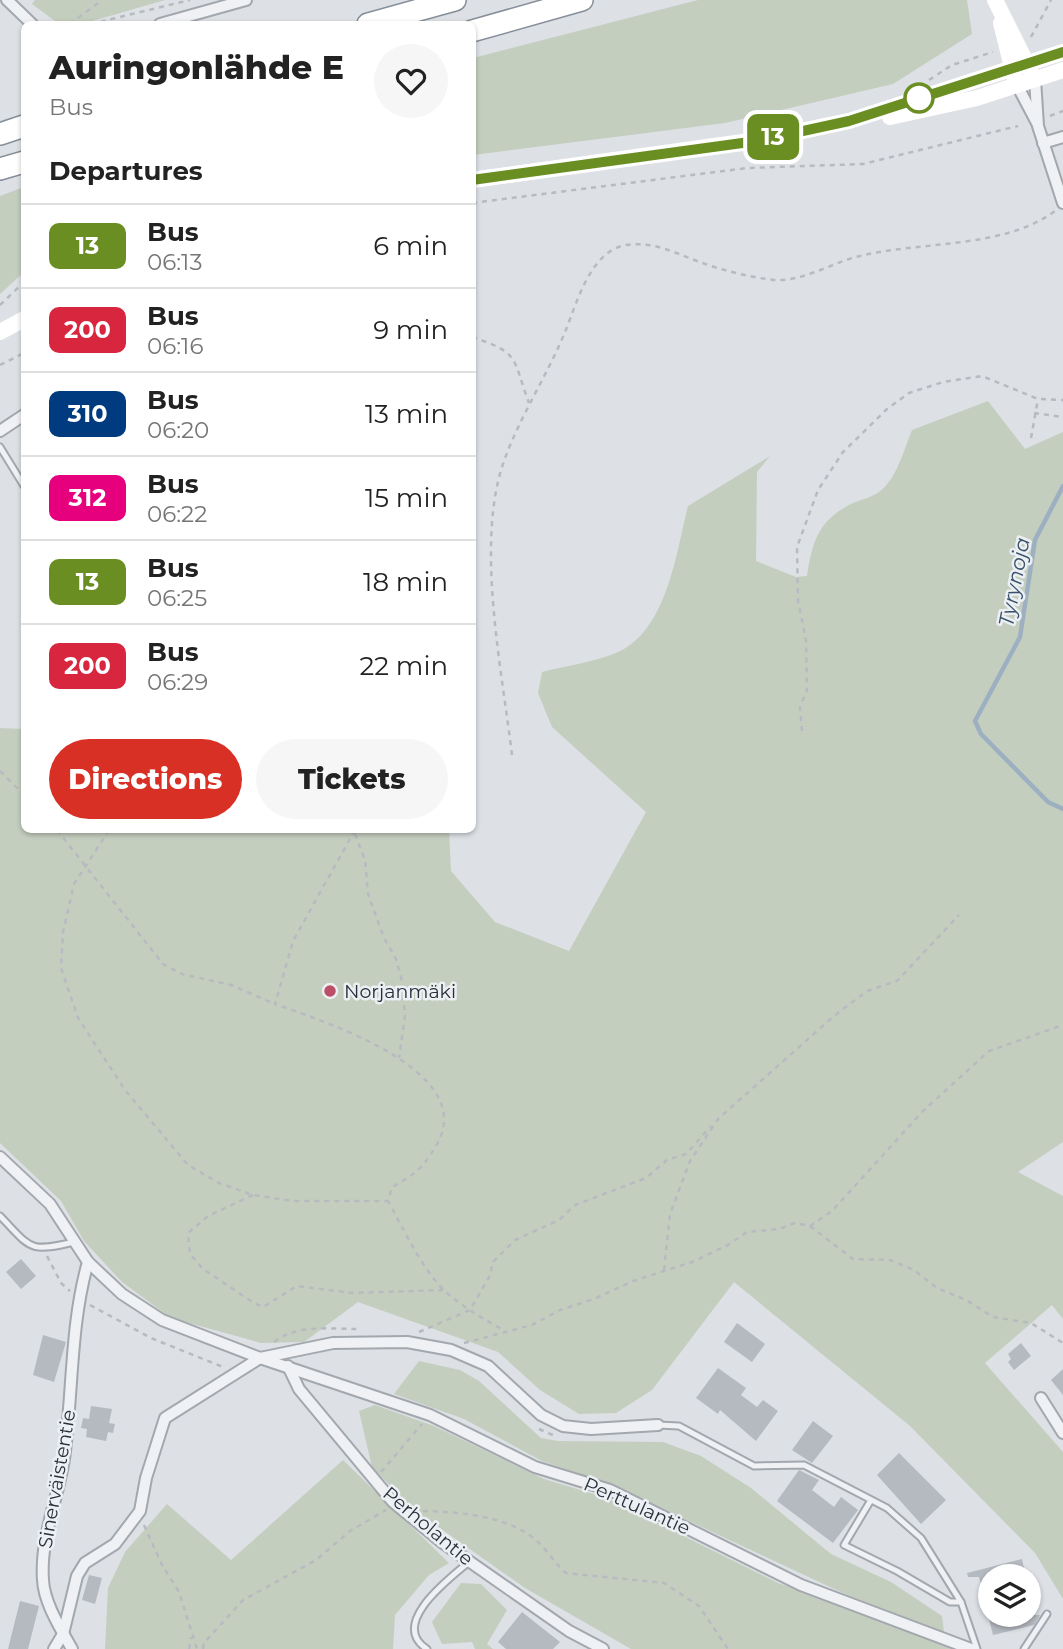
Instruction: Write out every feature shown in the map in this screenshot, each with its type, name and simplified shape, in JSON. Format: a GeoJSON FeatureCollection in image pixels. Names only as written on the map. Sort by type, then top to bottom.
{"type":"FeatureCollection","features":[{"type":"Feature","properties":{"kind":"highway"},"geometry":{"type":"LineString","coordinates":[[385,21],[455,0]]}},
{"type":"Feature","properties":{"kind":"highway"},"geometry":{"type":"LineString","coordinates":[[476,30],[582,0]]}},
{"type":"Feature","properties":{"kind":"highway"},"geometry":{"type":"LineString","coordinates":[[0,134],[21,127]]}},
{"type":"Feature","properties":{"kind":"highway"},"geometry":{"type":"LineString","coordinates":[[0,169],[21,163]]}},
{"type":"Feature","properties":{"kind":"main road"},"geometry":{"type":"LineString","coordinates":[[996,3],[1012,46],[1031,72]]}},
{"type":"Feature","properties":{"kind":"main road"},"geometry":{"type":"LineString","coordinates":[[1012,46],[1014,78]]}},
{"type":"Feature","properties":{"kind":"main road"},"geometry":{"type":"LineString","coordinates":[[476,179],[757,141],[849,121],[1014,78],[1031,72],[1063,52]]}},
{"type":"Feature","properties":{"kind":"main road"},"geometry":{"type":"LineString","coordinates":[[1031,72],[1063,70]]}},
{"type":"Feature","properties":{"kind":"main road"},"geometry":{"type":"LineString","coordinates":[[0,332],[21,321]]}},
{"type":"Feature","properties":{"kind":"street"},"geometry":{"type":"LineString","coordinates":[[7,0],[29,21]]}},
{"type":"Feature","properties":{"kind":"street"},"geometry":{"type":"LineString","coordinates":[[171,21],[246,0]]}},
{"type":"Feature","properties":{"kind":"street"},"geometry":{"type":"LineString","coordinates":[[1031,72],[1038,125],[1063,204]]}},
{"type":"Feature","properties":{"kind":"street"},"geometry":{"type":"LineString","coordinates":[[1014,78],[1038,125]]}},
{"type":"Feature","properties":{"kind":"street"},"geometry":{"type":"LineString","coordinates":[[1043,143],[1063,137]]}},
{"type":"Feature","properties":{"kind":"street"},"geometry":{"type":"LineString","coordinates":[[0,431],[21,417]]}},
{"type":"Feature","properties":{"kind":"street","name":"Perttulantie"},"geometry":{"type":"LineString","coordinates":[[0,1157],[50,1204],[88,1262],[122,1294],[162,1320],[260,1358],[429,1415],[535,1467],[610,1490],[801,1585],[971,1649]]}},
{"type":"Feature","properties":{"kind":"street","name":"Sinerväistentie"},"geometry":{"type":"LineString","coordinates":[[72,1649],[63,1634],[43,1583],[43,1554],[63,1462],[71,1398],[78,1298],[88,1262]]}},
{"type":"Feature","properties":{"kind":"street"},"geometry":{"type":"LineString","coordinates":[[54,1649],[63,1634],[77,1576],[85,1563],[115,1544],[140,1511],[146,1478],[165,1418],[260,1358],[308,1346],[407,1342],[458,1353],[488,1366],[541,1415],[564,1426],[591,1429],[658,1425]]}},
{"type":"Feature","properties":{"kind":"street","name":"Perholantie"},"geometry":{"type":"LineString","coordinates":[[288,1366],[299,1389],[399,1507],[469,1562],[569,1631],[603,1649]]}},
{"type":"Feature","properties":{"kind":"street"},"geometry":{"type":"LineString","coordinates":[[1041,1398],[1063,1433]]}},
{"type":"Feature","properties":{"kind":"lane"},"geometry":{"type":"LineString","coordinates":[[0,447],[21,481]]}},
{"type":"Feature","properties":{"kind":"lane"},"geometry":{"type":"LineString","coordinates":[[0,1216],[25,1242],[44,1250],[75,1242]]}},
{"type":"Feature","properties":{"kind":"lane"},"geometry":{"type":"LineString","coordinates":[[658,1425],[679,1426],[754,1466],[804,1465],[887,1508],[920,1538],[961,1602],[976,1649]]}},
{"type":"Feature","properties":{"kind":"lane"},"geometry":{"type":"LineString","coordinates":[[871,1500],[844,1545],[897,1571],[950,1602],[961,1602]]}},
{"type":"Feature","properties":{"kind":"lane"},"geometry":{"type":"LineString","coordinates":[[427,1649],[421,1646],[415,1630],[416,1616],[439,1587],[469,1562]]}},
{"type":"Feature","properties":{"kind":"lane"},"geometry":{"type":"LineString","coordinates":[[1024,1649],[1047,1614]]}},
{"type":"Feature","properties":{"kind":"path"},"geometry":{"type":"LineString","coordinates":[[74,21],[102,0]]}},
{"type":"Feature","properties":{"kind":"path"},"geometry":{"type":"LineString","coordinates":[[103,21],[190,0]]}},
{"type":"Feature","properties":{"kind":"path"},"geometry":{"type":"LineString","coordinates":[[923,83],[952,65],[1027,42],[1051,0]]}},
{"type":"Feature","properties":{"kind":"path"},"geometry":{"type":"LineString","coordinates":[[1047,117],[1063,111]]}},
{"type":"Feature","properties":{"kind":"path"},"geometry":{"type":"LineString","coordinates":[[476,203],[747,168],[863,164],[1018,126]]}},
{"type":"Feature","properties":{"kind":"path"},"geometry":{"type":"LineString","coordinates":[[512,755],[493,586],[490,520],[503,463],[586,283],[605,253],[624,245],[647,244],[667,248],[736,273],[777,280],[814,272],[861,256],[972,239],[1038,224],[1063,204]]}},
{"type":"Feature","properties":{"kind":"path"},"geometry":{"type":"LineString","coordinates":[[0,305],[21,285]]}},
{"type":"Feature","properties":{"kind":"path"},"geometry":{"type":"LineString","coordinates":[[476,338],[500,347],[512,356],[529,403]]}},
{"type":"Feature","properties":{"kind":"path"},"geometry":{"type":"LineString","coordinates":[[0,365],[21,355]]}},
{"type":"Feature","properties":{"kind":"path"},"geometry":{"type":"LineString","coordinates":[[802,731],[800,706],[807,690],[806,640],[796,574],[797,547],[818,491],[843,452],[909,393],[943,382],[982,376],[1038,399],[1063,400]]}},
{"type":"Feature","properties":{"kind":"path"},"geometry":{"type":"LineString","coordinates":[[1031,439],[1038,399]]}},
{"type":"Feature","properties":{"kind":"path"},"geometry":{"type":"LineString","coordinates":[[1034,413],[1063,417]]}},
{"type":"Feature","properties":{"kind":"path"},"geometry":{"type":"LineString","coordinates":[[0,771],[21,792]]}},
{"type":"Feature","properties":{"kind":"path"},"geometry":{"type":"LineString","coordinates":[[60,833],[163,964],[182,974],[231,985],[366,1038],[399,1058],[424,1079],[442,1104],[446,1128],[417,1174],[392,1187],[388,1200],[408,1238],[444,1290],[505,1331]]}},
{"type":"Feature","properties":{"kind":"path"},"geometry":{"type":"LineString","coordinates":[[107,833],[74,884],[63,932],[61,968],[78,1018],[125,1090],[188,1164],[219,1183],[253,1195],[293,1201],[388,1200]]}},
{"type":"Feature","properties":{"kind":"path"},"geometry":{"type":"LineString","coordinates":[[275,1004],[293,941],[354,833]]}},
{"type":"Feature","properties":{"kind":"path"},"geometry":{"type":"LineString","coordinates":[[355,833],[365,860],[368,894],[402,981],[405,1016],[399,1058]]}},
{"type":"Feature","properties":{"kind":"path"},"geometry":{"type":"LineString","coordinates":[[416,1334],[470,1310],[491,1274],[492,1263],[515,1240],[559,1220],[575,1205],[646,1178],[667,1160],[686,1154],[718,1119],[834,1016],[867,992],[897,981],[959,915]]}},
{"type":"Feature","properties":{"kind":"path"},"geometry":{"type":"LineString","coordinates":[[810,1226],[832,1211],[923,1111],[989,1051],[1063,1025]]}},
{"type":"Feature","properties":{"kind":"path"},"geometry":{"type":"LineString","coordinates":[[664,1270],[670,1214],[690,1161],[718,1119]]}},
{"type":"Feature","properties":{"kind":"path"},"geometry":{"type":"LineString","coordinates":[[253,1195],[208,1216],[188,1233],[190,1254],[203,1269],[254,1303],[263,1307],[297,1286],[352,1293],[444,1290]]}},
{"type":"Feature","properties":{"kind":"path"},"geometry":{"type":"LineString","coordinates":[[458,1353],[461,1344],[532,1325],[560,1310],[692,1262],[728,1245],[747,1232],[779,1230],[794,1223],[810,1226],[853,1259],[890,1260],[914,1270],[937,1288],[966,1300],[993,1317],[1031,1323],[1063,1343]]}},
{"type":"Feature","properties":{"kind":"path"},"geometry":{"type":"LineString","coordinates":[[44,1250],[61,1283],[78,1298],[150,1338],[237,1373]]}},
{"type":"Feature","properties":{"kind":"path"},"geometry":{"type":"LineString","coordinates":[[374,1479],[429,1415]]}},
{"type":"Feature","properties":{"kind":"path"},"geometry":{"type":"LineString","coordinates":[[537,1427],[560,1438]]}},
{"type":"Feature","properties":{"kind":"path"},"geometry":{"type":"LineString","coordinates":[[203,1649],[204,1643],[243,1600],[316,1560],[350,1531],[399,1507],[458,1512],[495,1521],[527,1533],[566,1573],[664,1583],[699,1606],[728,1649]]}},
{"type":"Feature","properties":{"kind":"path"},"geometry":{"type":"LineString","coordinates":[[140,1511],[147,1534],[179,1592],[197,1649]]}},
{"type":"Feature","properties":{"kind":"path"},"geometry":{"type":"LineString","coordinates":[[190,1649],[191,1633]]}},
{"type":"Feature","properties":{"kind":"green space"},"geometry":{"type":"Polygon","coordinates":[[[35,0],[165,0],[92,21],[55,21],[32,4],[35,0]]]}},
{"type":"Feature","properties":{"kind":"green space"},"geometry":{"type":"Polygon","coordinates":[[[698,0],[967,0],[972,34],[893,84],[725,123],[476,155],[476,57],[698,0]]]}},
{"type":"Feature","properties":{"kind":"green space"},"geometry":{"type":"Polygon","coordinates":[[[21,188],[21,275],[0,294],[0,196],[21,188]]]}},
{"type":"Feature","properties":{"kind":"green space"},"geometry":{"type":"Polygon","coordinates":[[[988,401],[1025,449],[1063,432],[1063,1142],[1018,1172],[1063,1196],[1063,1319],[1052,1305],[985,1363],[1063,1452],[1063,1599],[1035,1553],[910,1426],[734,1282],[652,1390],[616,1413],[579,1414],[540,1390],[498,1352],[358,1302],[304,1342],[261,1343],[171,1318],[122,1282],[84,1241],[61,1201],[0,1143],[0,728],[21,729],[21,833],[449,833],[451,871],[495,922],[569,951],[646,812],[552,727],[538,693],[542,672],[607,656],[633,643],[647,628],[667,589],[688,506],[770,456],[757,472],[756,561],[796,577],[807,576],[814,543],[823,526],[838,511],[876,494],[891,480],[912,430],[988,401]]]}},
{"type":"Feature","properties":{"kind":"green space"},"geometry":{"type":"Polygon","coordinates":[[[419,1361],[460,1370],[479,1381],[541,1438],[558,1441],[663,1442],[701,1456],[751,1488],[831,1554],[891,1582],[942,1616],[944,1632],[845,1594],[614,1486],[542,1461],[464,1419],[394,1394],[419,1361]]]}},
{"type":"Feature","properties":{"kind":"green space"},"geometry":{"type":"Polygon","coordinates":[[[375,1405],[434,1426],[544,1479],[607,1498],[778,1583],[848,1606],[951,1649],[631,1649],[525,1588],[413,1509],[372,1467],[359,1411],[375,1405]]]}},
{"type":"Feature","properties":{"kind":"green space"},"geometry":{"type":"Polygon","coordinates":[[[343,1460],[449,1563],[429,1575],[395,1615],[393,1649],[105,1649],[108,1588],[125,1552],[167,1504],[231,1560],[343,1460]]]}},
{"type":"Feature","properties":{"kind":"green space"},"geometry":{"type":"Polygon","coordinates":[[[461,1583],[481,1584],[507,1610],[487,1644],[493,1649],[475,1649],[472,1642],[442,1644],[432,1622],[461,1583]]]}},
{"type":"Feature","properties":{"kind":"building"},"geometry":{"type":"Polygon","coordinates":[[[21,1259],[36,1276],[21,1289],[6,1272],[21,1259]]]}},
{"type":"Feature","properties":{"kind":"building"},"geometry":{"type":"Polygon","coordinates":[[[737,1323],[765,1344],[752,1362],[724,1342],[737,1323]]]}},
{"type":"Feature","properties":{"kind":"building"},"geometry":{"type":"Polygon","coordinates":[[[43,1335],[66,1342],[54,1382],[33,1375],[43,1335]]]}},
{"type":"Feature","properties":{"kind":"building"},"geometry":{"type":"Polygon","coordinates":[[[1021,1343],[1031,1356],[1014,1370],[1008,1362],[1011,1359],[1008,1354],[1021,1343]]]}},
{"type":"Feature","properties":{"kind":"building"},"geometry":{"type":"Polygon","coordinates":[[[718,1368],[746,1388],[741,1395],[757,1407],[763,1400],[778,1411],[756,1441],[720,1410],[718,1414],[696,1398],[718,1368]]]}},
{"type":"Feature","properties":{"kind":"building"},"geometry":{"type":"Polygon","coordinates":[[[1063,1369],[1063,1395],[1051,1380],[1063,1369]]]}},
{"type":"Feature","properties":{"kind":"building"},"geometry":{"type":"Polygon","coordinates":[[[91,1406],[112,1409],[109,1423],[115,1424],[113,1433],[108,1432],[106,1441],[86,1437],[87,1429],[81,1428],[83,1418],[89,1419],[91,1406]]]}},
{"type":"Feature","properties":{"kind":"building"},"geometry":{"type":"Polygon","coordinates":[[[813,1421],[833,1436],[812,1463],[792,1450],[813,1421]]]}},
{"type":"Feature","properties":{"kind":"building"},"geometry":{"type":"Polygon","coordinates":[[[899,1453],[946,1500],[921,1524],[877,1475],[899,1453]]]}},
{"type":"Feature","properties":{"kind":"building"},"geometry":{"type":"Polygon","coordinates":[[[799,1470],[819,1480],[812,1490],[834,1507],[841,1497],[858,1510],[833,1543],[777,1501],[799,1470]]]}},
{"type":"Feature","properties":{"kind":"building"},"geometry":{"type":"Polygon","coordinates":[[[1022,1559],[1023,1564],[1002,1564],[1022,1559]]]}},
{"type":"Feature","properties":{"kind":"building"},"geometry":{"type":"Polygon","coordinates":[[[978,1570],[978,1577],[968,1577],[967,1573],[978,1570]]]}},
{"type":"Feature","properties":{"kind":"building"},"geometry":{"type":"Polygon","coordinates":[[[89,1575],[102,1578],[95,1604],[82,1600],[89,1575]]]}},
{"type":"Feature","properties":{"kind":"building"},"geometry":{"type":"Polygon","coordinates":[[[20,1601],[39,1606],[28,1649],[8,1649],[20,1601]]]}},
{"type":"Feature","properties":{"kind":"building"},"geometry":{"type":"Polygon","coordinates":[[[522,1612],[560,1642],[553,1649],[506,1649],[498,1642],[522,1612]]]}},
{"type":"Feature","properties":{"kind":"building"},"geometry":{"type":"Polygon","coordinates":[[[991,1627],[1026,1627],[993,1635],[991,1627]]]}},
{"type":"Feature","properties":{"kind":"waterway","name":"Tyrynoja"},"geometry":{"type":"LineString","coordinates":[[1063,486],[1035,540],[1020,637],[975,721],[981,734],[1048,802],[1063,809]]}},
{"type":"Feature","properties":{"kind":"bus line","name":"13"},"geometry":{"type":"LineString","coordinates":[[476,179],[757,141],[849,121],[917,98],[972,84],[1063,52]]}},
{"type":"Feature","properties":{"kind":"place","name":"Norjanmäki"},"geometry":{"type":"Point","coordinates":[330,991]}}]}
